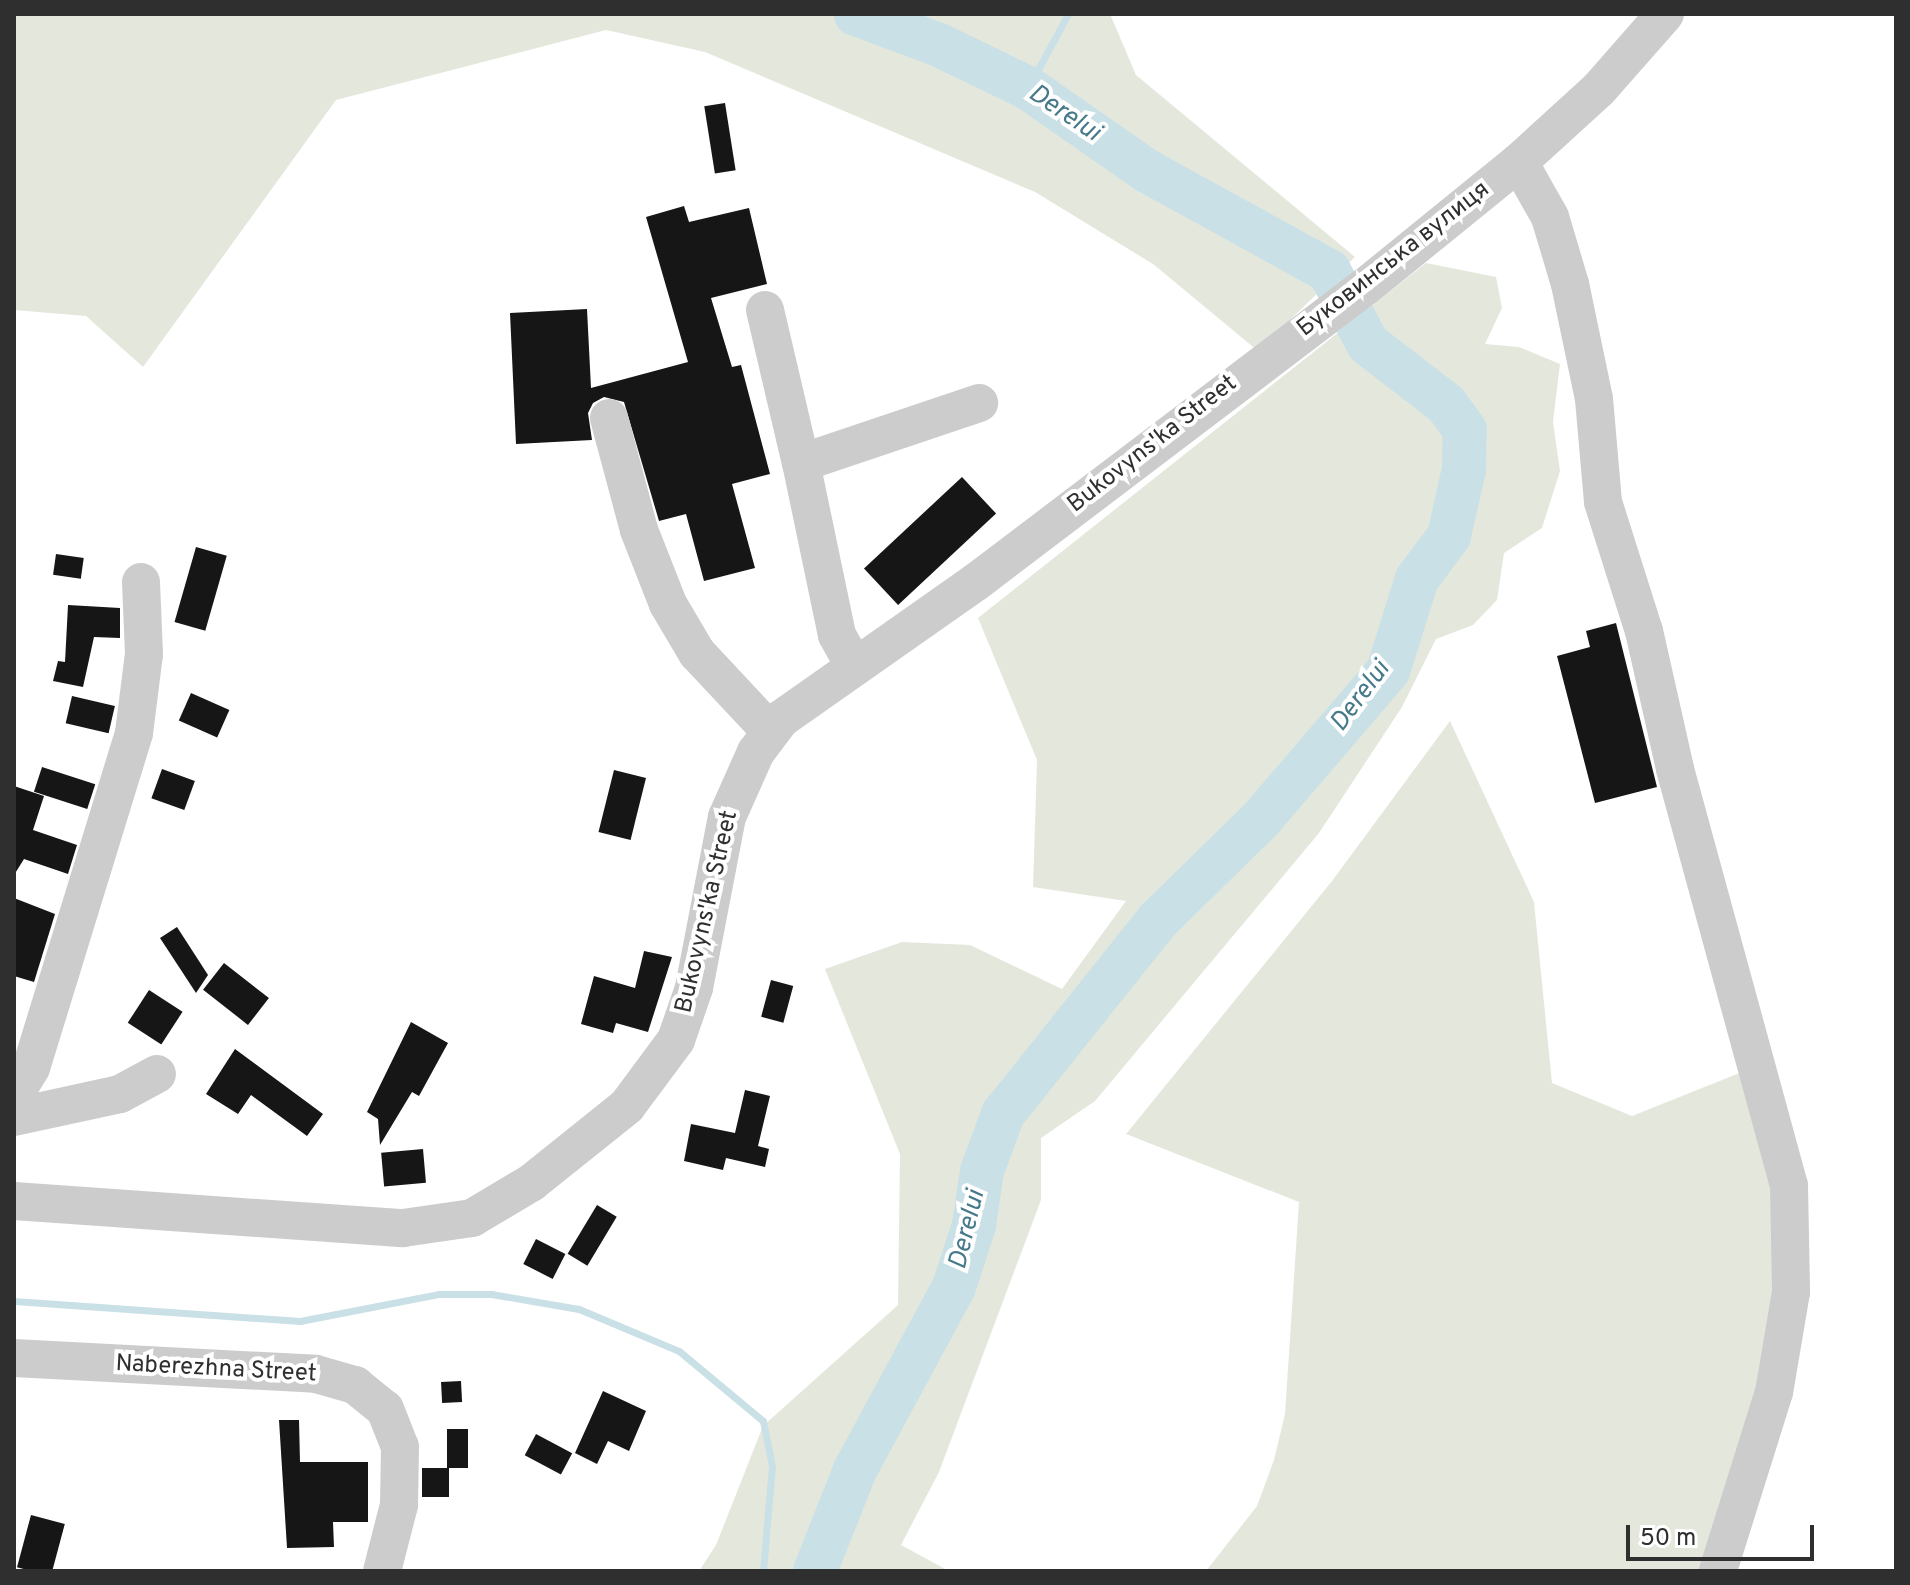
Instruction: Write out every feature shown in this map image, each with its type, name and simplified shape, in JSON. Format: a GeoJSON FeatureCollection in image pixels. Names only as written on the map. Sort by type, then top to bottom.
{"type":"FeatureCollection","features":[{"type":"Feature","properties":{"kind":"street","name":"Буковинська вулиця"},"geometry":{"type":"LineString","coordinates":[[1268,356],[1365,287],[1519,162],[1599,89],[1665,14]]}},
{"type":"Feature","properties":{"kind":"street"},"geometry":{"type":"LineString","coordinates":[[1519,162],[1550,217],[1570,284],[1594,399],[1603,502],[1644,631],[1679,784],[1789,1185],[1791,1292],[1777,1378],[1718,1571]]}},
{"type":"Feature","properties":{"kind":"street"},"geometry":{"type":"LineString","coordinates":[[765,310],[837,635],[853,664]]}},
{"type":"Feature","properties":{"kind":"street","name":"Bukovyns'ka Street"},"geometry":{"type":"LineString","coordinates":[[21,1206],[403,1228],[459,1221],[502,1203],[627,1106],[676,1040],[694,988],[727,817],[770,731],[853,664],[976,582],[1268,356]]}},
{"type":"Feature","properties":{"kind":"street"},"geometry":{"type":"LineString","coordinates":[[801,463],[979,403]]}},
{"type":"Feature","properties":{"kind":"street"},"geometry":{"type":"LineString","coordinates":[[609,418],[639,530],[668,604],[697,653],[770,731]]}},
{"type":"Feature","properties":{"kind":"street"},"geometry":{"type":"LineString","coordinates":[[14,1096],[29,1074],[134,733],[144,654],[141,582]]}},
{"type":"Feature","properties":{"kind":"street"},"geometry":{"type":"LineString","coordinates":[[14,1117],[120,1094],[157,1074]]}},
{"type":"Feature","properties":{"kind":"street","name":"Naberezhna Street"},"geometry":{"type":"LineString","coordinates":[[14,1358],[316,1374],[355,1385],[385,1409],[400,1447],[399,1505],[382,1571]]}},
{"type":"Feature","properties":{"kind":"shaded area"},"geometry":{"type":"Polygon","coordinates":[[[14,14],[1110,14],[1136,75],[1355,257],[1258,351],[1153,264],[1035,192],[705,52],[606,30],[336,100],[143,367],[86,316],[14,310],[14,14]]]}},
{"type":"Feature","properties":{"kind":"shaded area"},"geometry":{"type":"Polygon","coordinates":[[[1426,263],[1496,277],[1502,308],[1485,344],[1519,347],[1560,364],[1553,422],[1560,471],[1542,528],[1504,553],[1497,600],[1473,625],[1436,639],[1402,707],[1319,833],[1095,1101],[1041,1138],[1041,1200],[939,1472],[901,1545],[949,1571],[699,1571],[716,1545],[763,1426],[898,1305],[900,1154],[825,969],[902,942],[970,945],[1062,989],[1126,901],[1033,887],[1037,760],[978,618],[1426,263]]]}},
{"type":"Feature","properties":{"kind":"shaded area"},"geometry":{"type":"Polygon","coordinates":[[[1450,721],[1534,902],[1552,1083],[1632,1116],[1752,1068],[1780,1187],[1785,1292],[1710,1571],[1206,1571],[1257,1506],[1274,1460],[1285,1414],[1299,1202],[1126,1134],[1332,881],[1450,721]]]}},
{"type":"Feature","properties":{"kind":"building"},"geometry":{"type":"Polygon","coordinates":[[[725,103],[736,170],[715,173],[704,106],[725,103]]]}},
{"type":"Feature","properties":{"kind":"building"},"geometry":{"type":"Polygon","coordinates":[[[684,206],[689,222],[749,208],[767,284],[711,298],[732,367],[741,365],[770,474],[732,484],[755,568],[704,581],[686,514],[659,521],[624,402],[604,397],[593,403],[588,413],[592,440],[516,444],[510,313],[587,309],[591,388],[688,362],[646,217],[684,206]]]}},
{"type":"Feature","properties":{"kind":"building"},"geometry":{"type":"Polygon","coordinates":[[[962,477],[996,514],[898,605],[864,568],[962,477]]]}},
{"type":"Feature","properties":{"kind":"building"},"geometry":{"type":"Polygon","coordinates":[[[196,547],[227,556],[205,631],[175,622],[196,547]]]}},
{"type":"Feature","properties":{"kind":"building"},"geometry":{"type":"Polygon","coordinates":[[[56,554],[84,558],[81,579],[53,575],[56,554]]]}},
{"type":"Feature","properties":{"kind":"building"},"geometry":{"type":"Polygon","coordinates":[[[68,605],[120,608],[120,638],[94,637],[83,687],[53,681],[58,661],[65,662],[68,605]]]}},
{"type":"Feature","properties":{"kind":"building"},"geometry":{"type":"Polygon","coordinates":[[[1616,623],[1657,787],[1595,803],[1557,656],[1590,647],[1586,631],[1616,623]]]}},
{"type":"Feature","properties":{"kind":"building"},"geometry":{"type":"Polygon","coordinates":[[[191,693],[229,710],[217,737],[179,720],[191,693]]]}},
{"type":"Feature","properties":{"kind":"building"},"geometry":{"type":"Polygon","coordinates":[[[72,696],[115,706],[109,733],[66,723],[72,696]]]}},
{"type":"Feature","properties":{"kind":"building"},"geometry":{"type":"Polygon","coordinates":[[[42,767],[95,784],[87,809],[34,792],[42,767]]]}},
{"type":"Feature","properties":{"kind":"building"},"geometry":{"type":"Polygon","coordinates":[[[162,769],[195,781],[184,810],[151,798],[162,769]]]}},
{"type":"Feature","properties":{"kind":"building"},"geometry":{"type":"Polygon","coordinates":[[[614,770],[646,778],[631,840],[599,832],[614,770]]]}},
{"type":"Feature","properties":{"kind":"building"},"geometry":{"type":"Polygon","coordinates":[[[14,786],[44,796],[33,830],[77,845],[68,874],[24,859],[14,875],[14,786]]]}},
{"type":"Feature","properties":{"kind":"building"},"geometry":{"type":"Polygon","coordinates":[[[14,898],[55,914],[34,982],[14,976],[14,898]]]}},
{"type":"Feature","properties":{"kind":"building"},"geometry":{"type":"Polygon","coordinates":[[[177,927],[208,975],[196,993],[160,938],[177,927]]]}},
{"type":"Feature","properties":{"kind":"building"},"geometry":{"type":"Polygon","coordinates":[[[644,951],[672,957],[648,1032],[616,1023],[613,1033],[581,1024],[594,976],[635,988],[644,951]]]}},
{"type":"Feature","properties":{"kind":"building"},"geometry":{"type":"Polygon","coordinates":[[[224,963],[269,998],[248,1025],[203,990],[224,963]]]}},
{"type":"Feature","properties":{"kind":"building"},"geometry":{"type":"Polygon","coordinates":[[[771,980],[793,986],[783,1023],[761,1017],[771,980]]]}},
{"type":"Feature","properties":{"kind":"building"},"geometry":{"type":"Polygon","coordinates":[[[149,990],[183,1012],[161,1044],[128,1023],[149,990]]]}},
{"type":"Feature","properties":{"kind":"building"},"geometry":{"type":"Polygon","coordinates":[[[411,1022],[448,1043],[419,1096],[412,1092],[380,1145],[378,1119],[367,1112],[411,1022]]]}},
{"type":"Feature","properties":{"kind":"building"},"geometry":{"type":"Polygon","coordinates":[[[235,1049],[323,1114],[307,1136],[251,1095],[238,1114],[206,1094],[235,1049]]]}},
{"type":"Feature","properties":{"kind":"building"},"geometry":{"type":"Polygon","coordinates":[[[745,1090],[770,1096],[758,1146],[769,1149],[765,1167],[726,1158],[723,1170],[684,1161],[691,1124],[735,1133],[745,1090]]]}},
{"type":"Feature","properties":{"kind":"building"},"geometry":{"type":"Polygon","coordinates":[[[423,1149],[426,1183],[384,1187],[381,1153],[423,1149]]]}},
{"type":"Feature","properties":{"kind":"building"},"geometry":{"type":"Polygon","coordinates":[[[597,1205],[617,1217],[587,1266],[568,1254],[597,1205]]]}},
{"type":"Feature","properties":{"kind":"building"},"geometry":{"type":"Polygon","coordinates":[[[536,1239],[565,1254],[553,1279],[523,1264],[536,1239]]]}},
{"type":"Feature","properties":{"kind":"building"},"geometry":{"type":"Polygon","coordinates":[[[461,1381],[462,1402],[442,1403],[441,1382],[461,1381]]]}},
{"type":"Feature","properties":{"kind":"building"},"geometry":{"type":"Polygon","coordinates":[[[603,1391],[646,1411],[629,1451],[608,1441],[597,1464],[575,1453],[603,1391]]]}},
{"type":"Feature","properties":{"kind":"building"},"geometry":{"type":"Polygon","coordinates":[[[279,1420],[299,1420],[300,1462],[368,1462],[368,1522],[333,1522],[334,1547],[287,1548],[279,1420]]]}},
{"type":"Feature","properties":{"kind":"building"},"geometry":{"type":"Polygon","coordinates":[[[447,1429],[468,1429],[468,1468],[447,1468],[447,1429]]]}},
{"type":"Feature","properties":{"kind":"building"},"geometry":{"type":"Polygon","coordinates":[[[536,1434],[572,1453],[561,1474],[525,1455],[536,1434]]]}},
{"type":"Feature","properties":{"kind":"building"},"geometry":{"type":"Polygon","coordinates":[[[422,1468],[449,1468],[449,1497],[422,1497],[422,1468]]]}},
{"type":"Feature","properties":{"kind":"building"},"geometry":{"type":"Polygon","coordinates":[[[31,1515],[65,1524],[52,1571],[17,1567],[31,1515]]]}},
{"type":"Feature","properties":{"kind":"waterway","name":"Derelui"},"geometry":{"type":"LineString","coordinates":[[815,1571],[855,1470],[954,1287],[974,1225],[982,1171],[1003,1114],[1158,920],[1262,818],[1388,671],[1417,579],[1449,536],[1464,469],[1465,430],[1446,404],[1368,344],[1329,271],[1147,171],[1028,88],[939,45],[856,14]]}},
{"type":"Feature","properties":{"kind":"waterway"},"geometry":{"type":"LineString","coordinates":[[1028,88],[1068,14]]}},
{"type":"Feature","properties":{"kind":"waterway"},"geometry":{"type":"LineString","coordinates":[[14,1301],[300,1321],[439,1294],[491,1294],[579,1309],[679,1351],[763,1421],[772,1466],[763,1571]]}}]}
